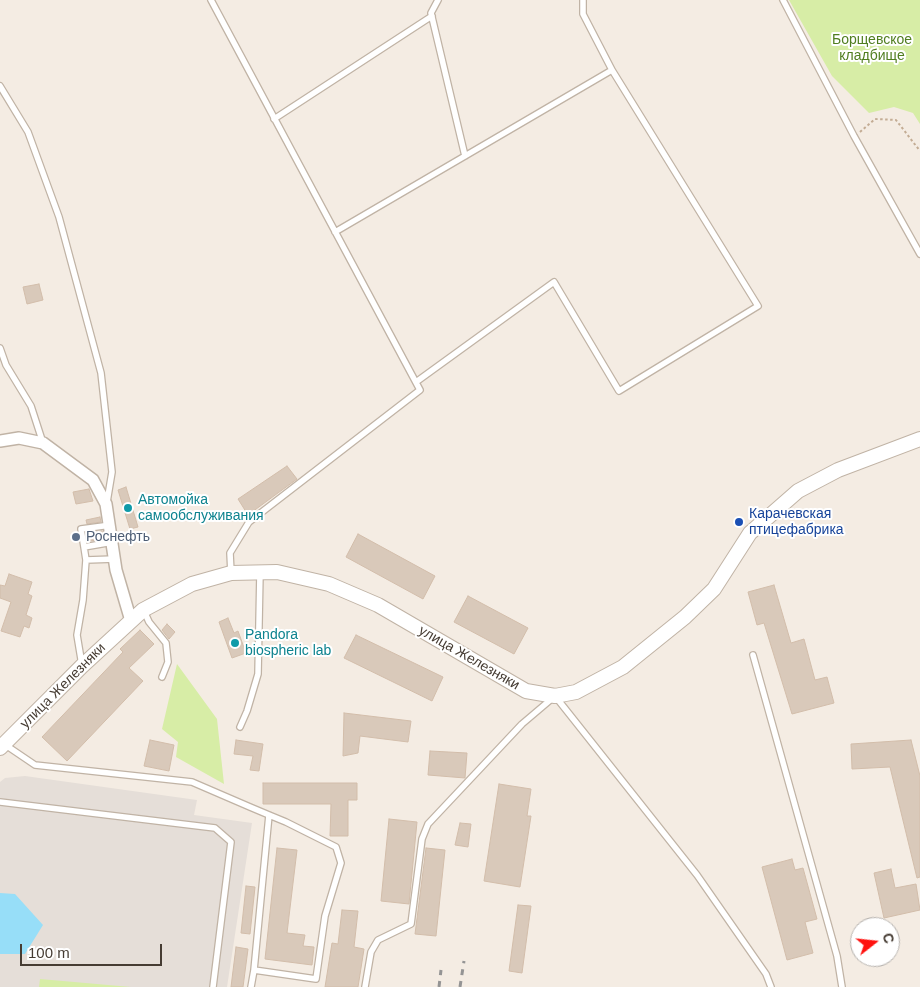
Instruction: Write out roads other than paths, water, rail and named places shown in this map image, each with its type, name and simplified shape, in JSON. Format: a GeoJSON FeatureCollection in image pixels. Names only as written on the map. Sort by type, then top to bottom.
{"type":"FeatureCollection","features":[{"type":"Feature","properties":{"kind":"street"},"geometry":{"type":"LineString","coordinates":[[0,440],[19,438],[43,443],[93,480],[106,504],[122,596],[131,621]]}},
{"type":"Feature","properties":{"kind":"street","name":"улица Железняки"},"geometry":{"type":"LineString","coordinates":[[2,746],[82,666],[143,610],[192,584],[231,573],[277,572],[329,584],[378,605],[526,691],[555,696],[576,692],[594,684],[623,666],[656,642],[714,589],[750,533],[798,491],[838,470],[920,438]]}},
{"type":"Feature","properties":{"kind":"lane"},"geometry":{"type":"LineString","coordinates":[[211,0],[420,390],[249,522],[230,553],[231,573]]}},
{"type":"Feature","properties":{"kind":"lane"},"geometry":{"type":"LineString","coordinates":[[438,0],[431,13],[465,156]]}},
{"type":"Feature","properties":{"kind":"lane"},"geometry":{"type":"LineString","coordinates":[[416,382],[554,282],[619,391],[758,306],[612,70],[583,14],[583,0]]}},
{"type":"Feature","properties":{"kind":"lane"},"geometry":{"type":"LineString","coordinates":[[783,0],[854,136],[920,254]]}},
{"type":"Feature","properties":{"kind":"lane"},"geometry":{"type":"LineString","coordinates":[[274,119],[432,16]]}},
{"type":"Feature","properties":{"kind":"lane"},"geometry":{"type":"LineString","coordinates":[[335,232],[612,70]]}},
{"type":"Feature","properties":{"kind":"lane"},"geometry":{"type":"LineString","coordinates":[[0,86],[28,132],[59,217],[101,373],[112,472],[106,504]]}},
{"type":"Feature","properties":{"kind":"lane"},"geometry":{"type":"LineString","coordinates":[[0,348],[6,365],[31,406],[43,443]]}},
{"type":"Feature","properties":{"kind":"lane"},"geometry":{"type":"LineString","coordinates":[[82,666],[77,635],[86,560],[81,528],[111,525]]}},
{"type":"Feature","properties":{"kind":"lane"},"geometry":{"type":"LineString","coordinates":[[84,547],[113,542]]}},
{"type":"Feature","properties":{"kind":"lane"},"geometry":{"type":"LineString","coordinates":[[86,560],[115,559]]}},
{"type":"Feature","properties":{"kind":"lane"},"geometry":{"type":"LineString","coordinates":[[240,727],[258,674],[261,608],[260,572]]}},
{"type":"Feature","properties":{"kind":"lane"},"geometry":{"type":"LineString","coordinates":[[143,610],[149,622],[166,643],[168,662],[162,677]]}},
{"type":"Feature","properties":{"kind":"lane"},"geometry":{"type":"LineString","coordinates":[[753,655],[837,956],[842,987]]}},
{"type":"Feature","properties":{"kind":"lane"},"geometry":{"type":"LineString","coordinates":[[365,987],[371,952],[378,940],[411,924],[422,839],[428,824],[522,724],[555,696],[697,875],[766,974],[771,987]]}},
{"type":"Feature","properties":{"kind":"lane"},"geometry":{"type":"LineString","coordinates":[[2,746],[35,765],[192,782],[269,815],[336,847],[341,863],[325,916],[316,979],[254,970]]}},
{"type":"Feature","properties":{"kind":"lane"},"geometry":{"type":"LineString","coordinates":[[0,802],[215,828],[231,842],[213,987]]}},
{"type":"Feature","properties":{"kind":"lane"},"geometry":{"type":"LineString","coordinates":[[251,987],[269,815]]}},
{"type":"Feature","properties":{"kind":"water"},"geometry":{"type":"Polygon","coordinates":[[[0,893],[15,894],[43,925],[25,954],[0,954],[0,893]]]}},
{"type":"Feature","properties":{"kind":"railway"},"geometry":{"type":"LineString","coordinates":[[460,987],[464,961]]}},
{"type":"Feature","properties":{"kind":"railway"},"geometry":{"type":"LineString","coordinates":[[439,987],[441,970]]}},
{"type":"Feature","properties":{"kind":"place","name":"Автомойка самообслуживания"},"geometry":{"type":"Point","coordinates":[128,508]}},
{"type":"Feature","properties":{"kind":"place","name":"Карачевская птицефабрика"},"geometry":{"type":"Point","coordinates":[739,522]}},
{"type":"Feature","properties":{"kind":"place","name":"Роснефть"},"geometry":{"type":"Point","coordinates":[76,537]}},
{"type":"Feature","properties":{"kind":"place","name":"Pandora biospheric lab"},"geometry":{"type":"Point","coordinates":[235,643]}},
{"type":"Feature","properties":{"kind":"park label","name":"Борщевское кладбище"},"geometry":{"type":"Point","coordinates":[872,48]}}]}
